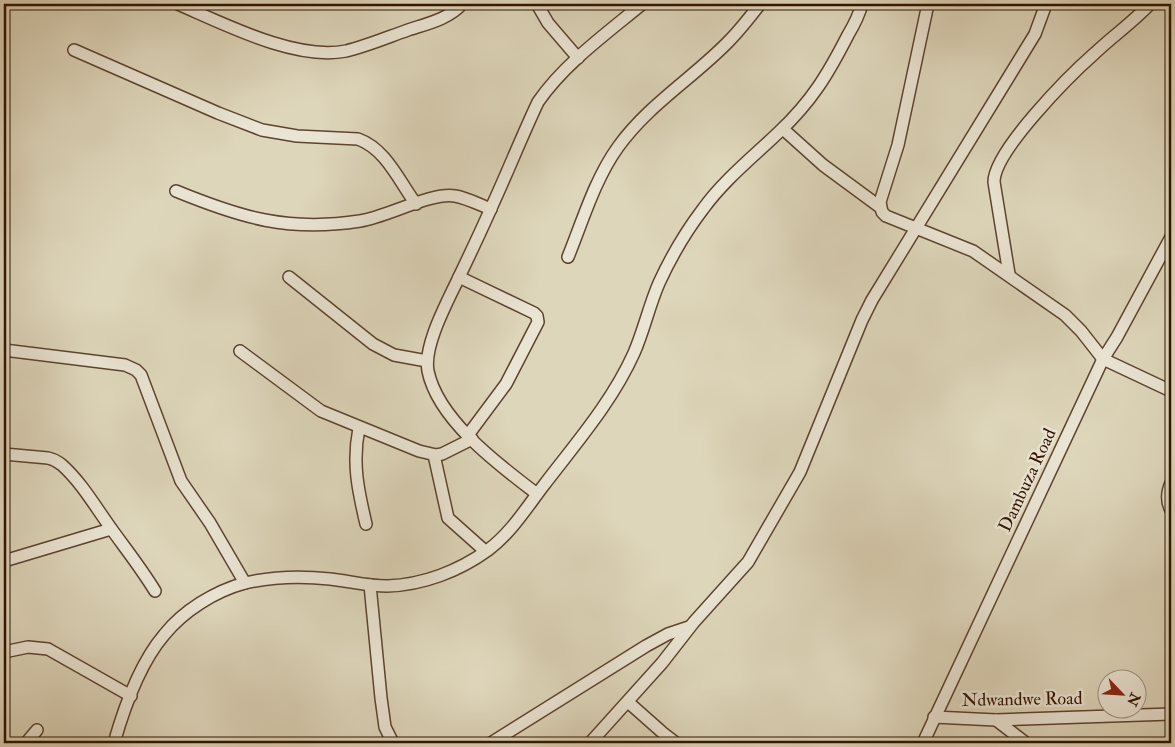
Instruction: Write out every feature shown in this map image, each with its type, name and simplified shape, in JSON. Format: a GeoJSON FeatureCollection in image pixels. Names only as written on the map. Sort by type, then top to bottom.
{"type":"FeatureCollection","features":[{"type":"Feature","properties":{"kind":"street"},"geometry":{"type":"LineString","coordinates":[[178,4],[262,39],[300,50],[323,52],[344,51],[406,31],[445,17],[462,4]]}},
{"type":"Feature","properties":{"kind":"street"},"geometry":{"type":"LineString","coordinates":[[537,4],[548,23],[578,58]]}},
{"type":"Feature","properties":{"kind":"street"},"geometry":{"type":"LineString","coordinates":[[537,494],[496,462],[450,415],[438,397],[430,377],[427,361],[429,347],[445,306],[491,209],[538,102],[548,88],[578,58],[642,4]]}},
{"type":"Feature","properties":{"kind":"street"},"geometry":{"type":"LineString","coordinates":[[568,257],[596,189],[618,146],[647,113],[727,43],[746,23],[760,4]]}},
{"type":"Feature","properties":{"kind":"street"},"geometry":{"type":"LineString","coordinates":[[114,743],[120,722],[143,667],[153,650],[178,619],[213,597],[245,583],[285,578],[329,579],[385,586],[420,582],[451,571],[485,552],[519,518],[595,418],[624,375],[660,282],[703,208],[739,168],[783,128],[811,97],[832,68],[854,25],[862,4]]}},
{"type":"Feature","properties":{"kind":"street"},"geometry":{"type":"LineString","coordinates":[[880,207],[898,145],[928,4]]}},
{"type":"Feature","properties":{"kind":"street"},"geometry":{"type":"LineString","coordinates":[[590,743],[744,568],[800,472],[862,320],[915,228],[1035,34],[1046,4]]}},
{"type":"Feature","properties":{"kind":"street"},"geometry":{"type":"LineString","coordinates":[[1008,274],[994,182],[997,170],[1005,154],[1016,138],[1058,90],[1094,54],[1150,4]]}},
{"type":"Feature","properties":{"kind":"street"},"geometry":{"type":"LineString","coordinates":[[74,50],[218,113],[262,130],[297,136],[358,139],[366,142],[374,147],[382,156],[416,204]]}},
{"type":"Feature","properties":{"kind":"street"},"geometry":{"type":"LineString","coordinates":[[783,128],[824,165],[880,207],[886,216],[973,251],[1064,315],[1081,331],[1103,359],[1171,391]]}},
{"type":"Feature","properties":{"kind":"street"},"geometry":{"type":"LineString","coordinates":[[176,190],[241,216],[258,220],[312,226],[362,221],[385,216],[436,198],[454,196],[491,209]]}},
{"type":"Feature","properties":{"kind":"street","name":"Dambuza Road"},"geometry":{"type":"LineString","coordinates":[[923,743],[1103,359],[1117,337],[1171,237]]}},
{"type":"Feature","properties":{"kind":"street"},"geometry":{"type":"LineString","coordinates":[[289,277],[373,344],[394,355],[427,361]]}},
{"type":"Feature","properties":{"kind":"street"},"geometry":{"type":"LineString","coordinates":[[240,351],[321,411],[359,428],[434,455],[449,452],[470,437],[512,373],[538,322],[534,313],[460,277]]}},
{"type":"Feature","properties":{"kind":"street"},"geometry":{"type":"LineString","coordinates":[[4,350],[126,365],[139,372],[148,390],[175,468],[210,522],[245,583]]}},
{"type":"Feature","properties":{"kind":"street"},"geometry":{"type":"LineString","coordinates":[[359,428],[356,446],[356,474],[366,524]]}},
{"type":"Feature","properties":{"kind":"street"},"geometry":{"type":"LineString","coordinates":[[4,454],[54,459],[61,464],[137,563],[155,591]]}},
{"type":"Feature","properties":{"kind":"street"},"geometry":{"type":"LineString","coordinates":[[434,455],[444,510],[448,518],[485,552]]}},
{"type":"Feature","properties":{"kind":"street"},"geometry":{"type":"LineString","coordinates":[[1171,483],[1168,504],[1171,510]]}},
{"type":"Feature","properties":{"kind":"street"},"geometry":{"type":"LineString","coordinates":[[4,561],[111,529]]}},
{"type":"Feature","properties":{"kind":"street"},"geometry":{"type":"LineString","coordinates":[[370,584],[382,708],[385,727],[393,743]]}},
{"type":"Feature","properties":{"kind":"street"},"geometry":{"type":"LineString","coordinates":[[491,743],[646,646],[668,634],[691,626]]}},
{"type":"Feature","properties":{"kind":"street"},"geometry":{"type":"LineString","coordinates":[[4,652],[28,647],[48,649],[131,696]]}},
{"type":"Feature","properties":{"kind":"street"},"geometry":{"type":"LineString","coordinates":[[628,702],[676,743]]}},
{"type":"Feature","properties":{"kind":"street","name":"Ndwandwe Road"},"geometry":{"type":"LineString","coordinates":[[934,717],[996,720],[1171,714]]}},
{"type":"Feature","properties":{"kind":"street"},"geometry":{"type":"LineString","coordinates":[[996,720],[1026,743]]}},
{"type":"Feature","properties":{"kind":"street"},"geometry":{"type":"LineString","coordinates":[[26,743],[36,730]]}}]}
